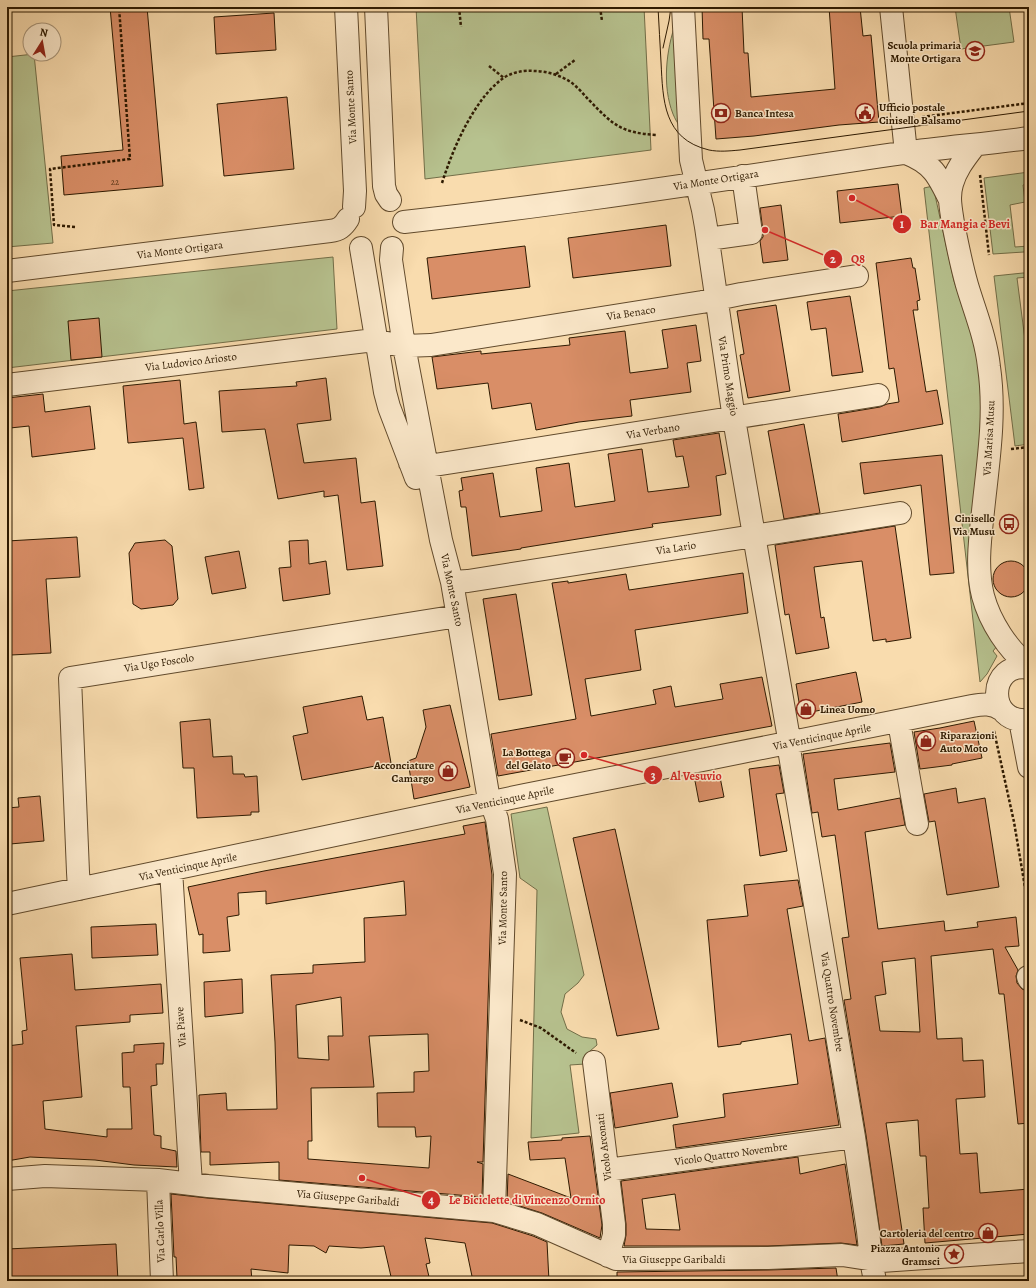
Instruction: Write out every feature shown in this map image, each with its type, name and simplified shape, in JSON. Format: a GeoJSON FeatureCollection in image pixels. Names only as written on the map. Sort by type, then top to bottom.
{"type":"FeatureCollection","features":[{"type":"Feature","properties":{"kind":"street","name":"Via Monte Santo"},"geometry":{"type":"LineString","coordinates":[[346,7],[355,195],[351,213]]}},
{"type":"Feature","properties":{"kind":"street"},"geometry":{"type":"LineString","coordinates":[[376,7],[384,179],[386,194],[399,210],[404,222],[402,235],[399,241],[392,248],[376,253],[360,248],[350,236],[348,226],[351,213],[361,201],[371,197],[381,197],[390,200]]}},
{"type":"Feature","properties":{"kind":"street","name":"Via Primo Maggio"},"geometry":{"type":"LineString","coordinates":[[683,7],[690,160],[703,210],[708,239],[734,419],[789,744]]}},
{"type":"Feature","properties":{"kind":"street"},"geometry":{"type":"LineString","coordinates":[[891,7],[906,153]]}},
{"type":"Feature","properties":{"kind":"street","name":"Via Monte Ortigara"},"geometry":{"type":"LineString","coordinates":[[404,222],[667,188],[906,153],[1029,138]]}},
{"type":"Feature","properties":{"kind":"street","name":"Via Marisa Musu"},"geometry":{"type":"LineString","coordinates":[[950,200],[952,182],[956,173],[962,162],[975,145]]}},
{"type":"Feature","properties":{"kind":"street","name":"Via Marisa Musu"},"geometry":{"type":"LineString","coordinates":[[906,153],[918,158],[934,171],[950,200],[962,268],[985,345],[991,383],[992,428],[980,538],[980,561],[983,595],[987,608],[1000,632],[1011,649],[1029,667]]}},
{"type":"Feature","properties":{"kind":"street"},"geometry":{"type":"LineString","coordinates":[[708,239],[751,233],[743,176]]}},
{"type":"Feature","properties":{"kind":"street","name":"Via Monte Ortigara"},"geometry":{"type":"LineString","coordinates":[[7,271],[330,231],[345,225],[351,213]]}},
{"type":"Feature","properties":{"kind":"street","name":"Via Monte Santo"},"geometry":{"type":"LineString","coordinates":[[360,248],[380,367],[389,407],[419,465]]}},
{"type":"Feature","properties":{"kind":"street","name":"Via Monte Santo"},"geometry":{"type":"LineString","coordinates":[[392,248],[391,260],[404,346],[419,465],[452,582],[488,794],[497,818],[505,874],[494,1211]]}},
{"type":"Feature","properties":{"kind":"street","name":"Via Benaco"},"geometry":{"type":"LineString","coordinates":[[376,341],[404,346],[431,344],[857,276]]}},
{"type":"Feature","properties":{"kind":"street","name":"Via Ludovico Ariosto"},"geometry":{"type":"LineString","coordinates":[[7,385],[338,344],[376,341]]}},
{"type":"Feature","properties":{"kind":"street","name":"Via Verbano"},"geometry":{"type":"LineString","coordinates":[[419,465],[734,419],[878,395]]}},
{"type":"Feature","properties":{"kind":"street","name":"Via Lario"},"geometry":{"type":"LineString","coordinates":[[452,582],[468,581],[900,514]]}},
{"type":"Feature","properties":{"kind":"street","name":"Via Ugo Foscolo"},"geometry":{"type":"LineString","coordinates":[[80,889],[70,678],[458,616]]}},
{"type":"Feature","properties":{"kind":"street"},"geometry":{"type":"LineString","coordinates":[[1029,667],[1012,669],[1005,674],[1000,680],[996,693],[998,702],[1011,719],[1029,767]]}},
{"type":"Feature","properties":{"kind":"street","name":"Via Venticinque Aprile"},"geometry":{"type":"LineString","coordinates":[[7,904],[491,802],[985,704],[995,706],[1011,719]]}},
{"type":"Feature","properties":{"kind":"street"},"geometry":{"type":"LineString","coordinates":[[899,722],[917,824]]}},
{"type":"Feature","properties":{"kind":"street","name":"Via Quattro Novembre"},"geometry":{"type":"LineString","coordinates":[[789,744],[854,1137],[871,1260]]}},
{"type":"Feature","properties":{"kind":"street","name":"Via Piave"},"geometry":{"type":"LineString","coordinates":[[171,870],[191,1184]]}},
{"type":"Feature","properties":{"kind":"street","name":"Vicolo Arconati"},"geometry":{"type":"LineString","coordinates":[[594,1062],[614,1235],[608,1256]]}},
{"type":"Feature","properties":{"kind":"street","name":"Vicolo Quattro Novembre"},"geometry":{"type":"LineString","coordinates":[[607,1170],[854,1137]]}},
{"type":"Feature","properties":{"kind":"street","name":"Via Giuseppe Garibaldi"},"geometry":{"type":"LineString","coordinates":[[7,1179],[45,1176],[158,1180],[494,1211],[537,1224],[616,1259],[659,1260],[842,1256],[871,1260]]}},
{"type":"Feature","properties":{"kind":"street","name":"Via Carlo Villa"},"geometry":{"type":"LineString","coordinates":[[158,1180],[162,1281]]}},
{"type":"Feature","properties":{"kind":"street"},"geometry":{"type":"LineString","coordinates":[[875,1281],[871,1260],[881,1261],[1029,1251]]}},
{"type":"Feature","properties":{"kind":"path"},"geometry":{"type":"LineString","coordinates":[[75,227],[54,225],[50,169],[130,159],[119,7]]}},
{"type":"Feature","properties":{"kind":"path"},"geometry":{"type":"LineString","coordinates":[[459,7],[461,27]]}},
{"type":"Feature","properties":{"kind":"path"},"geometry":{"type":"LineString","coordinates":[[600,7],[602,20]]}},
{"type":"Feature","properties":{"kind":"path"},"geometry":{"type":"LineString","coordinates":[[556,74],[575,60]]}},
{"type":"Feature","properties":{"kind":"path"},"geometry":{"type":"LineString","coordinates":[[489,66],[504,78]]}},
{"type":"Feature","properties":{"kind":"path"},"geometry":{"type":"LineString","coordinates":[[442,183],[452,152],[475,110],[490,90],[504,78],[526,70],[556,74],[569,81],[608,120],[629,132],[657,135]]}},
{"type":"Feature","properties":{"kind":"path"},"geometry":{"type":"LineString","coordinates":[[922,110],[922,117],[1029,103]]}},
{"type":"Feature","properties":{"kind":"path"},"geometry":{"type":"LineString","coordinates":[[979,173],[988,255]]}},
{"type":"Feature","properties":{"kind":"path"},"geometry":{"type":"LineString","coordinates":[[1011,449],[1029,447]]}},
{"type":"Feature","properties":{"kind":"path"},"geometry":{"type":"LineString","coordinates":[[1011,719],[1014,822],[1029,911]]}},
{"type":"Feature","properties":{"kind":"path"},"geometry":{"type":"LineString","coordinates":[[501,1013],[541,1028],[578,1054],[594,1062]]}},
{"type":"Feature","properties":{"kind":"green space"},"geometry":{"type":"Polygon","coordinates":[[[416,7],[644,7],[651,150],[425,179],[416,7]]]}},
{"type":"Feature","properties":{"kind":"green space"},"geometry":{"type":"Polygon","coordinates":[[[955,7],[1009,7],[1014,42],[961,49],[955,7]]]}},
{"type":"Feature","properties":{"kind":"green space"},"geometry":{"type":"Polygon","coordinates":[[[676,22],[681,128],[674,116],[667,92],[666,80],[670,44],[676,22]]]}},
{"type":"Feature","properties":{"kind":"green space"},"geometry":{"type":"Polygon","coordinates":[[[22,55],[22,62],[35,62],[53,243],[7,247],[7,57],[22,55]]]}},
{"type":"Feature","properties":{"kind":"green space"},"geometry":{"type":"Polygon","coordinates":[[[1029,172],[1029,184],[1023,185],[1025,202],[1010,205],[1015,247],[1029,246],[1029,249],[1024,252],[993,254],[984,178],[1029,172]]]}},
{"type":"Feature","properties":{"kind":"green space"},"geometry":{"type":"Polygon","coordinates":[[[933,186],[954,281],[971,333],[980,371],[983,414],[974,499],[998,645],[993,651],[997,656],[987,674],[980,682],[924,188],[933,186]]]}},
{"type":"Feature","properties":{"kind":"green space"},"geometry":{"type":"Polygon","coordinates":[[[333,257],[337,329],[7,368],[7,291],[333,257]]]}},
{"type":"Feature","properties":{"kind":"green space"},"geometry":{"type":"Polygon","coordinates":[[[1029,273],[1029,277],[1017,278],[1029,371],[1029,444],[1015,446],[994,276],[1029,273]]]}},
{"type":"Feature","properties":{"kind":"green space"},"geometry":{"type":"Polygon","coordinates":[[[547,807],[584,975],[578,983],[565,994],[561,1012],[567,1029],[582,1037],[596,1039],[597,1045],[590,1051],[585,1064],[570,1065],[579,1133],[531,1138],[537,890],[520,878],[511,814],[547,807]]]}},
{"type":"Feature","properties":{"kind":"building"},"geometry":{"type":"Polygon","coordinates":[[[110,7],[147,7],[163,186],[64,195],[61,156],[123,150],[110,7]]]}},
{"type":"Feature","properties":{"kind":"building"},"geometry":{"type":"Polygon","coordinates":[[[702,7],[742,7],[744,53],[748,53],[751,97],[835,89],[829,7],[860,7],[863,36],[871,35],[879,122],[716,139],[709,39],[703,39],[702,7]]]}},
{"type":"Feature","properties":{"kind":"building"},"geometry":{"type":"Polygon","coordinates":[[[274,13],[276,50],[216,54],[214,17],[274,13]]]}},
{"type":"Feature","properties":{"kind":"building"},"geometry":{"type":"Polygon","coordinates":[[[287,97],[294,169],[224,176],[217,104],[287,97]]]}},
{"type":"Feature","properties":{"kind":"building"},"geometry":{"type":"Polygon","coordinates":[[[898,184],[902,216],[840,223],[837,191],[898,184]]]}},
{"type":"Feature","properties":{"kind":"building"},"geometry":{"type":"Polygon","coordinates":[[[781,205],[788,260],[763,263],[760,241],[763,237],[763,231],[760,208],[781,205]]]}},
{"type":"Feature","properties":{"kind":"building"},"geometry":{"type":"Polygon","coordinates":[[[666,225],[671,266],[573,278],[568,238],[666,225]]]}},
{"type":"Feature","properties":{"kind":"building"},"geometry":{"type":"Polygon","coordinates":[[[525,246],[530,287],[432,299],[427,258],[525,246]]]}},
{"type":"Feature","properties":{"kind":"building"},"geometry":{"type":"Polygon","coordinates":[[[911,258],[913,268],[915,268],[920,300],[917,301],[918,310],[913,310],[926,392],[937,390],[943,424],[842,442],[838,414],[880,407],[899,402],[894,368],[889,369],[876,263],[911,258]]]}},
{"type":"Feature","properties":{"kind":"building"},"geometry":{"type":"Polygon","coordinates":[[[850,296],[863,372],[832,376],[826,328],[811,330],[807,302],[850,296]]]}},
{"type":"Feature","properties":{"kind":"building"},"geometry":{"type":"Polygon","coordinates":[[[776,305],[790,391],[748,398],[740,355],[744,354],[737,311],[776,305]]]}},
{"type":"Feature","properties":{"kind":"building"},"geometry":{"type":"Polygon","coordinates":[[[99,318],[102,357],[71,360],[68,321],[99,318]]]}},
{"type":"Feature","properties":{"kind":"building"},"geometry":{"type":"Polygon","coordinates":[[[696,325],[701,361],[687,363],[691,392],[630,400],[632,416],[579,422],[536,430],[531,403],[492,409],[488,383],[437,389],[432,357],[481,351],[481,354],[570,345],[569,338],[625,331],[630,373],[668,368],[662,330],[696,325]]]}},
{"type":"Feature","properties":{"kind":"building"},"geometry":{"type":"Polygon","coordinates":[[[326,378],[331,420],[297,424],[304,463],[356,458],[361,503],[375,501],[383,566],[347,570],[338,495],[324,497],[324,491],[278,499],[265,429],[222,432],[219,391],[297,386],[296,382],[326,378]]]}},
{"type":"Feature","properties":{"kind":"building"},"geometry":{"type":"Polygon","coordinates":[[[180,380],[184,424],[196,422],[204,488],[189,490],[183,438],[128,443],[123,386],[180,380]]]}},
{"type":"Feature","properties":{"kind":"building"},"geometry":{"type":"Polygon","coordinates":[[[43,394],[45,412],[90,406],[95,449],[32,457],[29,426],[10,428],[10,419],[7,419],[7,398],[43,394]]]}},
{"type":"Feature","properties":{"kind":"building"},"geometry":{"type":"Polygon","coordinates":[[[804,424],[820,513],[784,519],[768,431],[804,424]]]}},
{"type":"Feature","properties":{"kind":"building"},"geometry":{"type":"Polygon","coordinates":[[[719,433],[726,474],[716,476],[721,515],[652,524],[653,527],[472,556],[466,507],[461,507],[459,491],[463,490],[461,478],[493,473],[500,517],[542,511],[536,468],[569,463],[575,507],[615,501],[608,454],[642,449],[648,492],[689,487],[683,456],[676,457],[673,440],[719,433]]]}},
{"type":"Feature","properties":{"kind":"building"},"geometry":{"type":"Polygon","coordinates":[[[942,455],[954,573],[930,575],[921,485],[864,494],[860,463],[942,455]]]}},
{"type":"Feature","properties":{"kind":"building"},"geometry":{"type":"Polygon","coordinates":[[[895,526],[911,638],[886,642],[886,639],[873,641],[862,561],[814,567],[821,618],[824,617],[829,648],[796,654],[789,614],[785,615],[775,545],[895,526]]]}},
{"type":"Feature","properties":{"kind":"building"},"geometry":{"type":"Polygon","coordinates":[[[77,537],[80,577],[46,579],[51,653],[11,655],[7,588],[7,541],[77,537]]]}},
{"type":"Feature","properties":{"kind":"building"},"geometry":{"type":"Polygon","coordinates":[[[165,540],[172,546],[178,599],[173,605],[141,609],[133,604],[129,553],[135,543],[165,540]]]}},
{"type":"Feature","properties":{"kind":"building"},"geometry":{"type":"Polygon","coordinates":[[[308,540],[309,564],[326,561],[330,594],[283,601],[279,568],[291,567],[289,541],[308,540]]]}},
{"type":"Feature","properties":{"kind":"building"},"geometry":{"type":"Polygon","coordinates":[[[239,551],[246,588],[212,594],[205,557],[239,551]]]}},
{"type":"Feature","properties":{"kind":"building"},"geometry":{"type":"Polygon","coordinates":[[[1015,561],[1024,566],[1028,572],[1028,586],[1024,592],[1015,597],[1007,597],[998,592],[994,586],[993,575],[998,566],[1004,562],[1015,561]]]}},
{"type":"Feature","properties":{"kind":"building"},"geometry":{"type":"Polygon","coordinates":[[[743,573],[748,613],[635,630],[641,670],[585,679],[591,716],[656,704],[653,690],[671,686],[675,707],[723,699],[720,684],[762,677],[772,726],[498,776],[491,734],[576,719],[552,583],[568,581],[568,583],[626,574],[629,590],[743,573]]]}},
{"type":"Feature","properties":{"kind":"building"},"geometry":{"type":"Polygon","coordinates":[[[516,594],[532,695],[499,700],[483,599],[516,594]]]}},
{"type":"Feature","properties":{"kind":"building"},"geometry":{"type":"Polygon","coordinates":[[[856,672],[862,702],[801,714],[796,684],[856,672]]]}},
{"type":"Feature","properties":{"kind":"building"},"geometry":{"type":"Polygon","coordinates":[[[362,696],[367,720],[383,717],[391,763],[302,780],[293,736],[308,733],[303,707],[362,696]]]}},
{"type":"Feature","properties":{"kind":"building"},"geometry":{"type":"Polygon","coordinates":[[[450,705],[470,787],[414,799],[408,761],[416,758],[426,727],[423,710],[450,705]]]}},
{"type":"Feature","properties":{"kind":"building"},"geometry":{"type":"Polygon","coordinates":[[[210,719],[213,757],[232,756],[233,774],[244,774],[245,777],[257,776],[259,812],[251,812],[251,815],[197,818],[194,768],[183,768],[180,722],[210,719]]]}},
{"type":"Feature","properties":{"kind":"building"},"geometry":{"type":"Polygon","coordinates":[[[974,721],[982,758],[952,765],[920,769],[914,732],[974,721]]]}},
{"type":"Feature","properties":{"kind":"building"},"geometry":{"type":"Polygon","coordinates":[[[890,743],[895,772],[834,779],[838,810],[900,798],[905,825],[865,832],[878,929],[944,921],[945,931],[978,927],[977,922],[1016,917],[1019,946],[1005,947],[1018,970],[1016,976],[1017,983],[1022,989],[1027,991],[1029,998],[1029,1123],[1018,1124],[1004,994],[999,994],[993,949],[931,956],[937,1039],[962,1038],[963,1061],[983,1060],[985,1097],[956,1099],[960,1154],[977,1153],[980,1193],[1029,1189],[1029,1234],[925,1243],[923,1208],[929,1208],[926,1156],[920,1156],[918,1120],[886,1123],[904,1244],[882,1246],[844,1000],[851,999],[842,938],[849,937],[835,835],[822,837],[818,812],[812,813],[803,754],[890,743]],[[915,958],[882,962],[886,994],[875,996],[880,1031],[920,1032],[915,958]]]}},
{"type":"Feature","properties":{"kind":"building"},"geometry":{"type":"Polygon","coordinates":[[[779,765],[784,793],[776,794],[787,851],[760,856],[749,769],[779,765]]]}},
{"type":"Feature","properties":{"kind":"building"},"geometry":{"type":"Polygon","coordinates":[[[720,777],[724,797],[699,802],[695,781],[720,777]]]}},
{"type":"Feature","properties":{"kind":"building"},"geometry":{"type":"Polygon","coordinates":[[[956,788],[958,803],[985,798],[999,887],[947,895],[935,821],[929,822],[924,794],[956,788]]]}},
{"type":"Feature","properties":{"kind":"building"},"geometry":{"type":"Polygon","coordinates":[[[40,796],[44,841],[10,844],[7,808],[19,807],[18,798],[40,796]]]}},
{"type":"Feature","properties":{"kind":"building"},"geometry":{"type":"Polygon","coordinates":[[[485,822],[492,875],[483,1162],[477,1162],[483,1164],[482,1197],[279,1180],[279,1162],[210,1165],[210,1152],[201,1152],[199,1095],[226,1093],[227,1110],[277,1109],[271,975],[313,973],[313,965],[365,962],[364,918],[406,915],[404,881],[266,904],[266,891],[238,893],[239,915],[227,917],[230,951],[203,953],[203,934],[199,935],[188,887],[264,871],[465,834],[463,826],[485,822]],[[341,997],[296,1005],[298,1058],[329,1060],[328,1036],[343,1036],[341,997]],[[428,1034],[369,1036],[374,1087],[311,1088],[312,1141],[308,1141],[308,1159],[429,1168],[431,1136],[416,1137],[415,1127],[378,1127],[377,1093],[414,1092],[414,1072],[429,1071],[428,1034]]]}},
{"type":"Feature","properties":{"kind":"building"},"geometry":{"type":"Polygon","coordinates":[[[615,829],[659,1029],[617,1036],[573,838],[615,829]]]}},
{"type":"Feature","properties":{"kind":"building"},"geometry":{"type":"Polygon","coordinates":[[[798,880],[803,906],[787,909],[809,1041],[825,1038],[839,1125],[676,1148],[673,1125],[725,1117],[723,1094],[798,1084],[791,1034],[718,1047],[707,920],[748,916],[744,885],[798,880]]]}},
{"type":"Feature","properties":{"kind":"building"},"geometry":{"type":"Polygon","coordinates":[[[156,924],[158,955],[92,958],[91,927],[156,924]]]}},
{"type":"Feature","properties":{"kind":"building"},"geometry":{"type":"Polygon","coordinates":[[[72,954],[75,990],[161,984],[163,1013],[130,1015],[130,1022],[76,1026],[82,1097],[43,1101],[45,1129],[107,1137],[107,1129],[132,1129],[130,1087],[123,1087],[122,1053],[134,1052],[134,1045],[164,1043],[163,1064],[156,1064],[157,1085],[151,1086],[154,1135],[161,1136],[161,1148],[176,1151],[177,1167],[134,1165],[95,1160],[30,1157],[7,1161],[7,1046],[23,1044],[22,1031],[27,1030],[20,958],[72,954]]]}},
{"type":"Feature","properties":{"kind":"building"},"geometry":{"type":"Polygon","coordinates":[[[242,979],[243,1013],[205,1017],[204,982],[242,979]]]}},
{"type":"Feature","properties":{"kind":"building"},"geometry":{"type":"Polygon","coordinates":[[[672,1083],[678,1117],[615,1128],[610,1093],[672,1083]]]}},
{"type":"Feature","properties":{"kind":"building"},"geometry":{"type":"Polygon","coordinates":[[[590,1136],[602,1225],[600,1238],[542,1213],[507,1202],[508,1174],[571,1198],[565,1158],[530,1160],[528,1142],[562,1140],[562,1138],[590,1136]]]}},
{"type":"Feature","properties":{"kind":"building"},"geometry":{"type":"Polygon","coordinates":[[[798,1157],[800,1174],[845,1164],[857,1245],[841,1243],[768,1246],[624,1246],[626,1224],[621,1181],[798,1157]],[[675,1194],[642,1199],[646,1229],[680,1230],[675,1194]]]}},
{"type":"Feature","properties":{"kind":"building"},"geometry":{"type":"Polygon","coordinates":[[[171,1194],[492,1223],[547,1242],[549,1281],[473,1281],[465,1243],[425,1238],[430,1263],[426,1264],[430,1281],[392,1281],[384,1246],[361,1248],[329,1246],[326,1253],[314,1246],[289,1245],[288,1273],[251,1269],[252,1281],[235,1281],[235,1277],[177,1278],[176,1257],[174,1257],[171,1194]]]}},
{"type":"Feature","properties":{"kind":"building"},"geometry":{"type":"Polygon","coordinates":[[[116,1244],[118,1281],[7,1281],[7,1249],[116,1244]]]}},
{"type":"Feature","properties":{"kind":"building"},"geometry":{"type":"Polygon","coordinates":[[[836,1268],[838,1281],[617,1281],[617,1272],[836,1268]]]}},
{"type":"Feature","properties":{"kind":"tram line"},"geometry":{"type":"LineString","coordinates":[[658,7],[663,90],[668,116],[682,137],[694,145],[709,150],[740,150],[1029,111]]}},
{"type":"Feature","properties":{"kind":"tram line"},"geometry":{"type":"LineString","coordinates":[[663,48],[671,7]]}},
{"type":"Feature","properties":{"kind":"place","name":"Scuola primaria Monte Ortigara"},"geometry":{"type":"Point","coordinates":[975,51]}},
{"type":"Feature","properties":{"kind":"place","name":"Banca Intesa"},"geometry":{"type":"Point","coordinates":[721,113]}},
{"type":"Feature","properties":{"kind":"place","name":"Ufficio postale Cinisello Balsamo"},"geometry":{"type":"Point","coordinates":[865,113]}},
{"type":"Feature","properties":{"kind":"place","name":"Bar Mangia e Bevi"},"geometry":{"type":"Point","coordinates":[852,198]}},
{"type":"Feature","properties":{"kind":"place","name":"Q8"},"geometry":{"type":"Point","coordinates":[765,230]}},
{"type":"Feature","properties":{"kind":"place","name":"Cinisello Via Musu"},"geometry":{"type":"Point","coordinates":[1009,524]}},
{"type":"Feature","properties":{"kind":"place","name":"Linea Uomo"},"geometry":{"type":"Point","coordinates":[806,709]}},
{"type":"Feature","properties":{"kind":"place","name":"Riparazioni Auto Moto"},"geometry":{"type":"Point","coordinates":[926,741]}},
{"type":"Feature","properties":{"kind":"place","name":"Al Vesuvio"},"geometry":{"type":"Point","coordinates":[584,755]}},
{"type":"Feature","properties":{"kind":"place","name":"La Bottega del Gelato"},"geometry":{"type":"Point","coordinates":[565,758]}},
{"type":"Feature","properties":{"kind":"place","name":"Acconciature Camargo"},"geometry":{"type":"Point","coordinates":[448,771]}},
{"type":"Feature","properties":{"kind":"place","name":"Le Biciclette di Vincenzo Ornito"},"geometry":{"type":"Point","coordinates":[362,1178]}},
{"type":"Feature","properties":{"kind":"place","name":"Cartoleria del centro"},"geometry":{"type":"Point","coordinates":[988,1233]}},
{"type":"Feature","properties":{"kind":"place","name":"Piazza Antonio Gramsci"},"geometry":{"type":"Point","coordinates":[954,1254]}}]}
